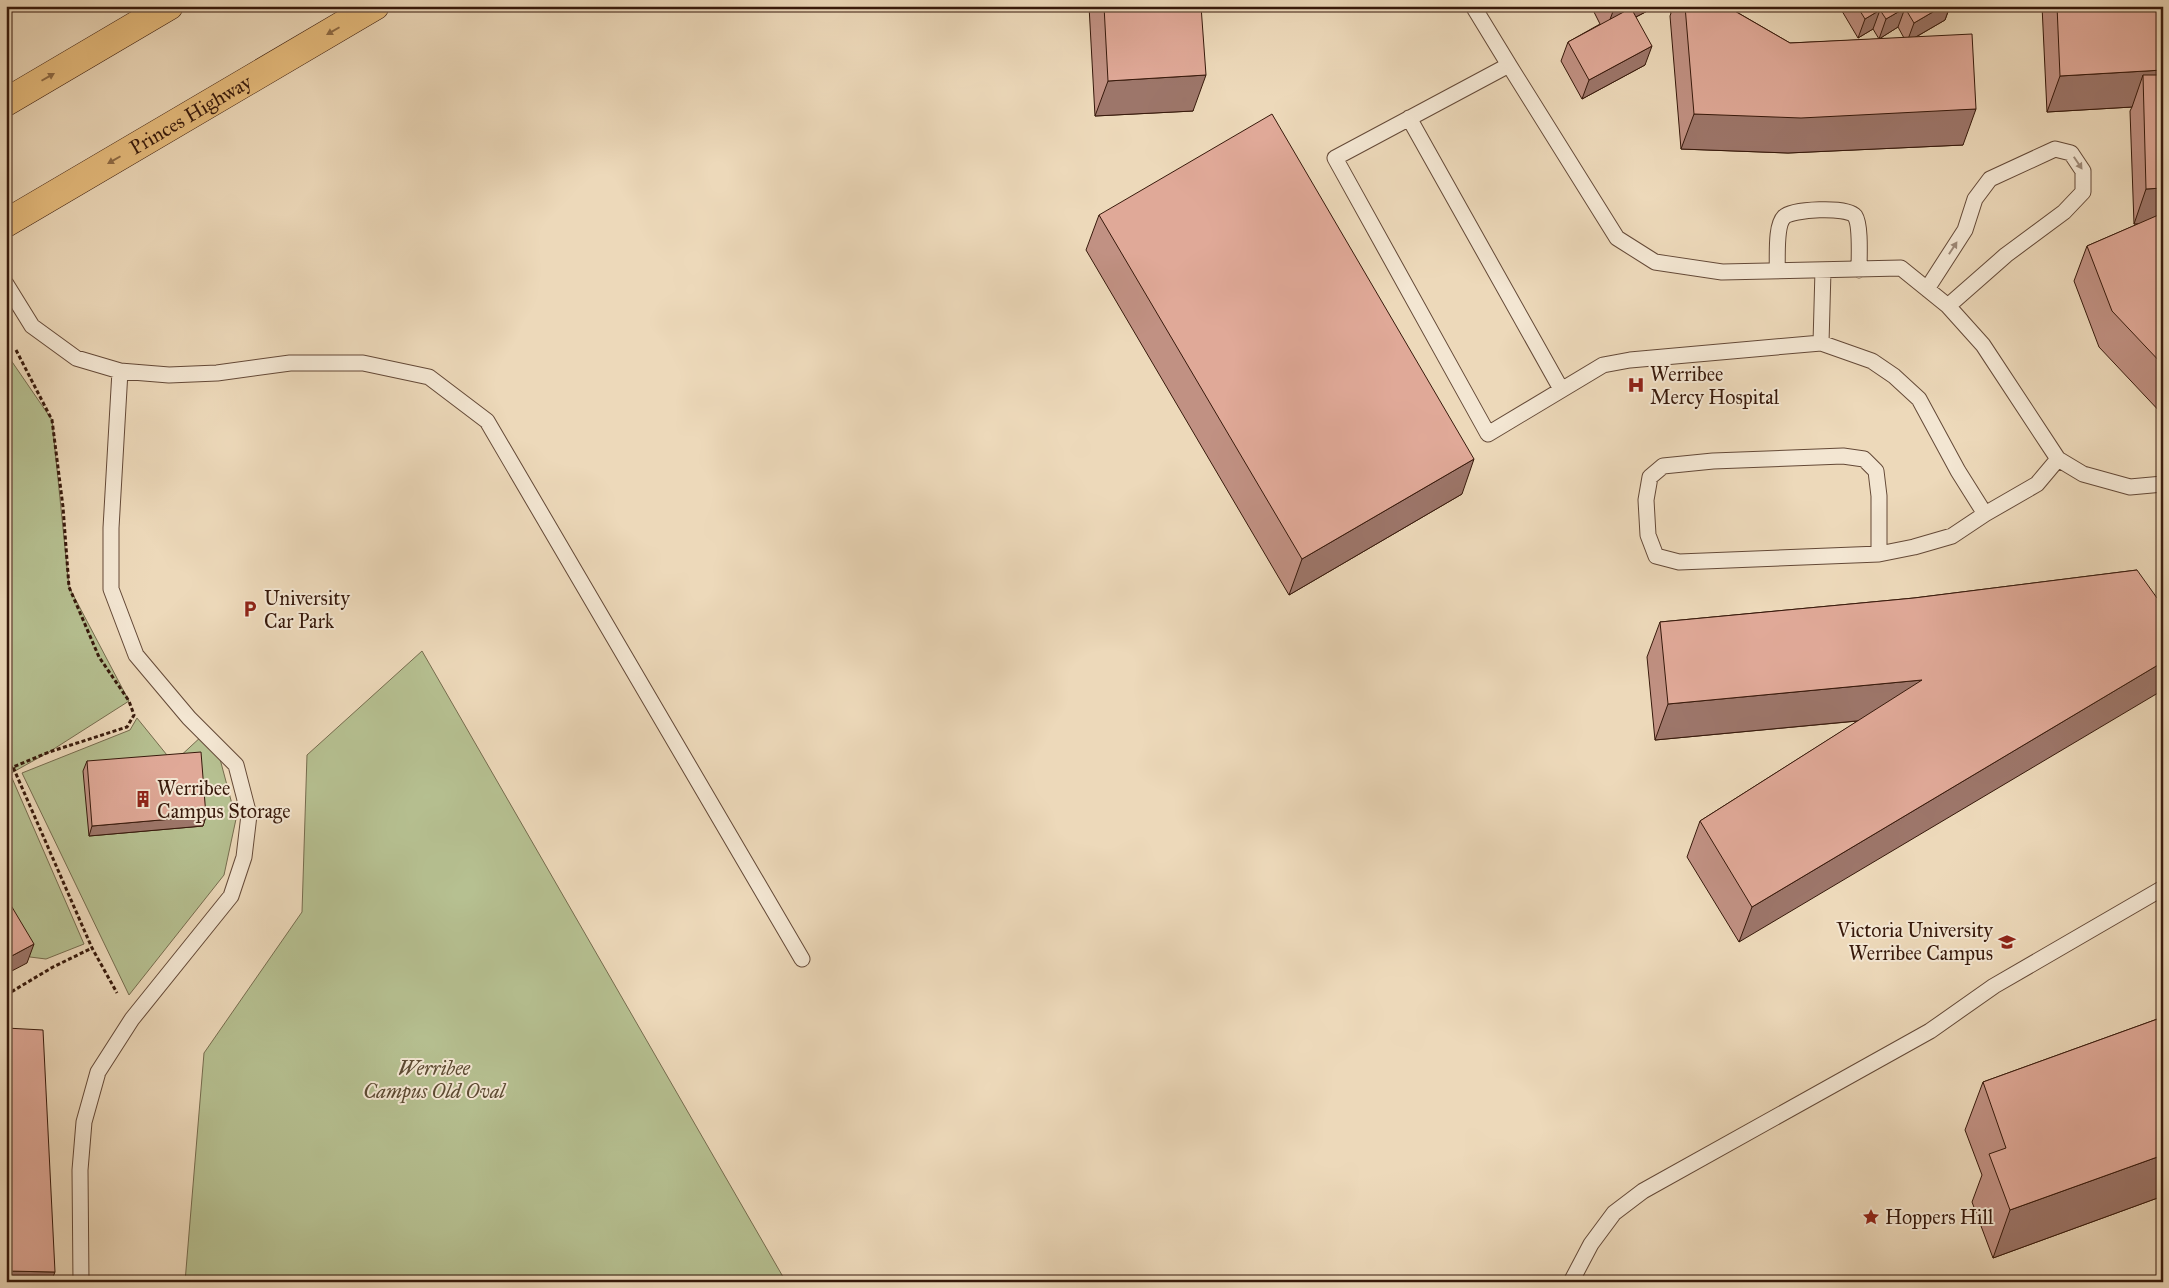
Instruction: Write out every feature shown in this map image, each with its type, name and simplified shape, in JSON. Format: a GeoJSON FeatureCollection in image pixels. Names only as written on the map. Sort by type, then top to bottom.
{"type":"FeatureCollection","features":[{"type":"Feature","properties":{"kind":"highway"},"geometry":{"type":"LineString","coordinates":[[6,102],[169,6]]}},
{"type":"Feature","properties":{"kind":"highway","name":"Princes Highway"},"geometry":{"type":"LineString","coordinates":[[6,223],[375,6]]}},
{"type":"Feature","properties":{"kind":"lane"},"geometry":{"type":"LineString","coordinates":[[1473,6],[1617,238],[1655,262],[1722,272],[1901,268],[1948,306],[1983,345],[2058,459],[2084,474],[2130,487],[2163,484]]}},
{"type":"Feature","properties":{"kind":"lane"},"geometry":{"type":"LineString","coordinates":[[1509,65],[1335,158],[1488,434],[1604,365],[1630,360],[1821,343],[1872,361],[1894,376],[1919,399],[1958,471],[1985,514]]}},
{"type":"Feature","properties":{"kind":"lane"},"geometry":{"type":"LineString","coordinates":[[1409,118],[1561,389]]}},
{"type":"Feature","properties":{"kind":"lane"},"geometry":{"type":"LineString","coordinates":[[1927,289],[1965,230],[1975,199],[1990,179],[2055,149],[2071,152],[2084,171],[2084,192],[2064,212],[2006,255],[1948,306]]}},
{"type":"Feature","properties":{"kind":"lane"},"geometry":{"type":"LineString","coordinates":[[1777,270],[1779,226],[1784,217],[1793,212],[1813,210],[1851,212],[1856,217],[1859,270]]}},
{"type":"Feature","properties":{"kind":"lane"},"geometry":{"type":"LineString","coordinates":[[1821,343],[1823,270]]}},
{"type":"Feature","properties":{"kind":"lane"},"geometry":{"type":"LineString","coordinates":[[6,284],[32,326],[76,358],[120,371],[169,375],[217,373],[290,363],[363,363],[429,377],[487,421],[802,959]]}},
{"type":"Feature","properties":{"kind":"lane"},"geometry":{"type":"LineString","coordinates":[[81,1282],[80,1170],[84,1122],[98,1072],[132,1019],[231,896],[244,857],[249,815],[236,765],[189,718],[136,655],[111,589],[111,528],[120,371]]}},
{"type":"Feature","properties":{"kind":"lane"},"geometry":{"type":"LineString","coordinates":[[1879,554],[1879,496],[1876,471],[1864,459],[1843,456],[1713,461],[1663,466],[1650,477],[1646,500],[1648,535],[1656,556],[1679,562],[1879,554],[1914,547],[1952,536],[2036,484],[2058,459]]}},
{"type":"Feature","properties":{"kind":"lane"},"geometry":{"type":"LineString","coordinates":[[1572,1282],[1591,1244],[1614,1213],[1643,1191],[1930,1031],[1994,986],[2163,888]]}},
{"type":"Feature","properties":{"kind":"path"},"geometry":{"type":"LineString","coordinates":[[6,772],[13,767],[50,752],[127,727],[134,715],[129,701],[99,657],[68,587],[63,507],[52,420],[11,344]]}},
{"type":"Feature","properties":{"kind":"path"},"geometry":{"type":"LineString","coordinates":[[13,767],[92,948],[132,1019]]}},
{"type":"Feature","properties":{"kind":"path"},"geometry":{"type":"LineString","coordinates":[[6,994],[52,967],[92,948]]}},
{"type":"Feature","properties":{"kind":"green space"},"geometry":{"type":"Polygon","coordinates":[[[6,353],[52,420],[69,587],[129,701],[49,752],[6,776],[6,353]]]}},
{"type":"Feature","properties":{"kind":"green space","name":"Werribee Campus Old Oval"},"geometry":{"type":"Polygon","coordinates":[[[422,651],[786,1282],[185,1282],[204,1053],[302,912],[307,755],[422,651]]]}},
{"type":"Feature","properties":{"kind":"green space"},"geometry":{"type":"Polygon","coordinates":[[[137,718],[171,760],[176,760],[203,735],[220,759],[236,819],[224,875],[129,995],[22,773],[130,730],[137,718]]]}},
{"type":"Feature","properties":{"kind":"green space"},"geometry":{"type":"Polygon","coordinates":[[[12,778],[84,944],[46,959],[30,957],[6,919],[6,781],[12,778]]]}},
{"type":"Feature","properties":{"kind":"building"},"geometry":{"type":"Polygon","coordinates":[[[1104,6],[1201,6],[1206,75],[1108,81],[1104,6]]]}},
{"type":"Feature","properties":{"kind":"building"},"geometry":{"type":"Polygon","coordinates":[[[1685,6],[1726,6],[1790,43],[1972,34],[1976,109],[1801,118],[1694,114],[1685,6]]]}},
{"type":"Feature","properties":{"kind":"building"},"geometry":{"type":"Polygon","coordinates":[[[1857,6],[1943,6],[1914,23],[1905,8],[1886,19],[1880,10],[1865,19],[1857,6]]]}},
{"type":"Feature","properties":{"kind":"building"},"geometry":{"type":"Polygon","coordinates":[[[2057,6],[2163,6],[2163,70],[2060,76],[2057,6]]]}},
{"type":"Feature","properties":{"kind":"building"},"geometry":{"type":"Polygon","coordinates":[[[1631,8],[1652,46],[1589,80],[1568,42],[1631,8]]]}},
{"type":"Feature","properties":{"kind":"building"},"geometry":{"type":"Polygon","coordinates":[[[2143,75],[2163,75],[2163,188],[2146,189],[2143,75]]]}},
{"type":"Feature","properties":{"kind":"building"},"geometry":{"type":"Polygon","coordinates":[[[1272,114],[1474,459],[1302,559],[1099,215],[1272,114]]]}},
{"type":"Feature","properties":{"kind":"building"},"geometry":{"type":"Polygon","coordinates":[[[2163,213],[2163,365],[2112,311],[2087,246],[2163,213]]]}},
{"type":"Feature","properties":{"kind":"building"},"geometry":{"type":"Polygon","coordinates":[[[2137,570],[2157,598],[2163,596],[2163,662],[1752,907],[1700,821],[1922,680],[1668,704],[1660,622],[1914,598],[2137,570]]]}},
{"type":"Feature","properties":{"kind":"building","name":"Werribee Campus Storage"},"geometry":{"type":"Polygon","coordinates":[[[201,752],[206,816],[92,826],[87,761],[201,752]]]}},
{"type":"Feature","properties":{"kind":"building"},"geometry":{"type":"Polygon","coordinates":[[[6,897],[34,944],[6,959],[6,897]]]}},
{"type":"Feature","properties":{"kind":"building"},"geometry":{"type":"Polygon","coordinates":[[[2163,1017],[2163,1155],[2010,1210],[1989,1154],[2006,1148],[1983,1082],[2163,1017]]]}},
{"type":"Feature","properties":{"kind":"building"},"geometry":{"type":"Polygon","coordinates":[[[6,1028],[43,1030],[55,1272],[6,1271],[6,1028]]]}},
{"type":"Feature","properties":{"kind":"place","name":"Werribee Mercy Hospital"},"geometry":{"type":"Point","coordinates":[1636,385]}},
{"type":"Feature","properties":{"kind":"place","name":"University Car Park"},"geometry":{"type":"Point","coordinates":[250,609]}},
{"type":"Feature","properties":{"kind":"place","name":"Werribee Campus Storage"},"geometry":{"type":"Point","coordinates":[143,799]}},
{"type":"Feature","properties":{"kind":"place","name":"Victoria University Werribee Campus"},"geometry":{"type":"Point","coordinates":[2007,942]}},
{"type":"Feature","properties":{"kind":"place","name":"Hoppers Hill"},"geometry":{"type":"Point","coordinates":[1871,1217]}}]}
